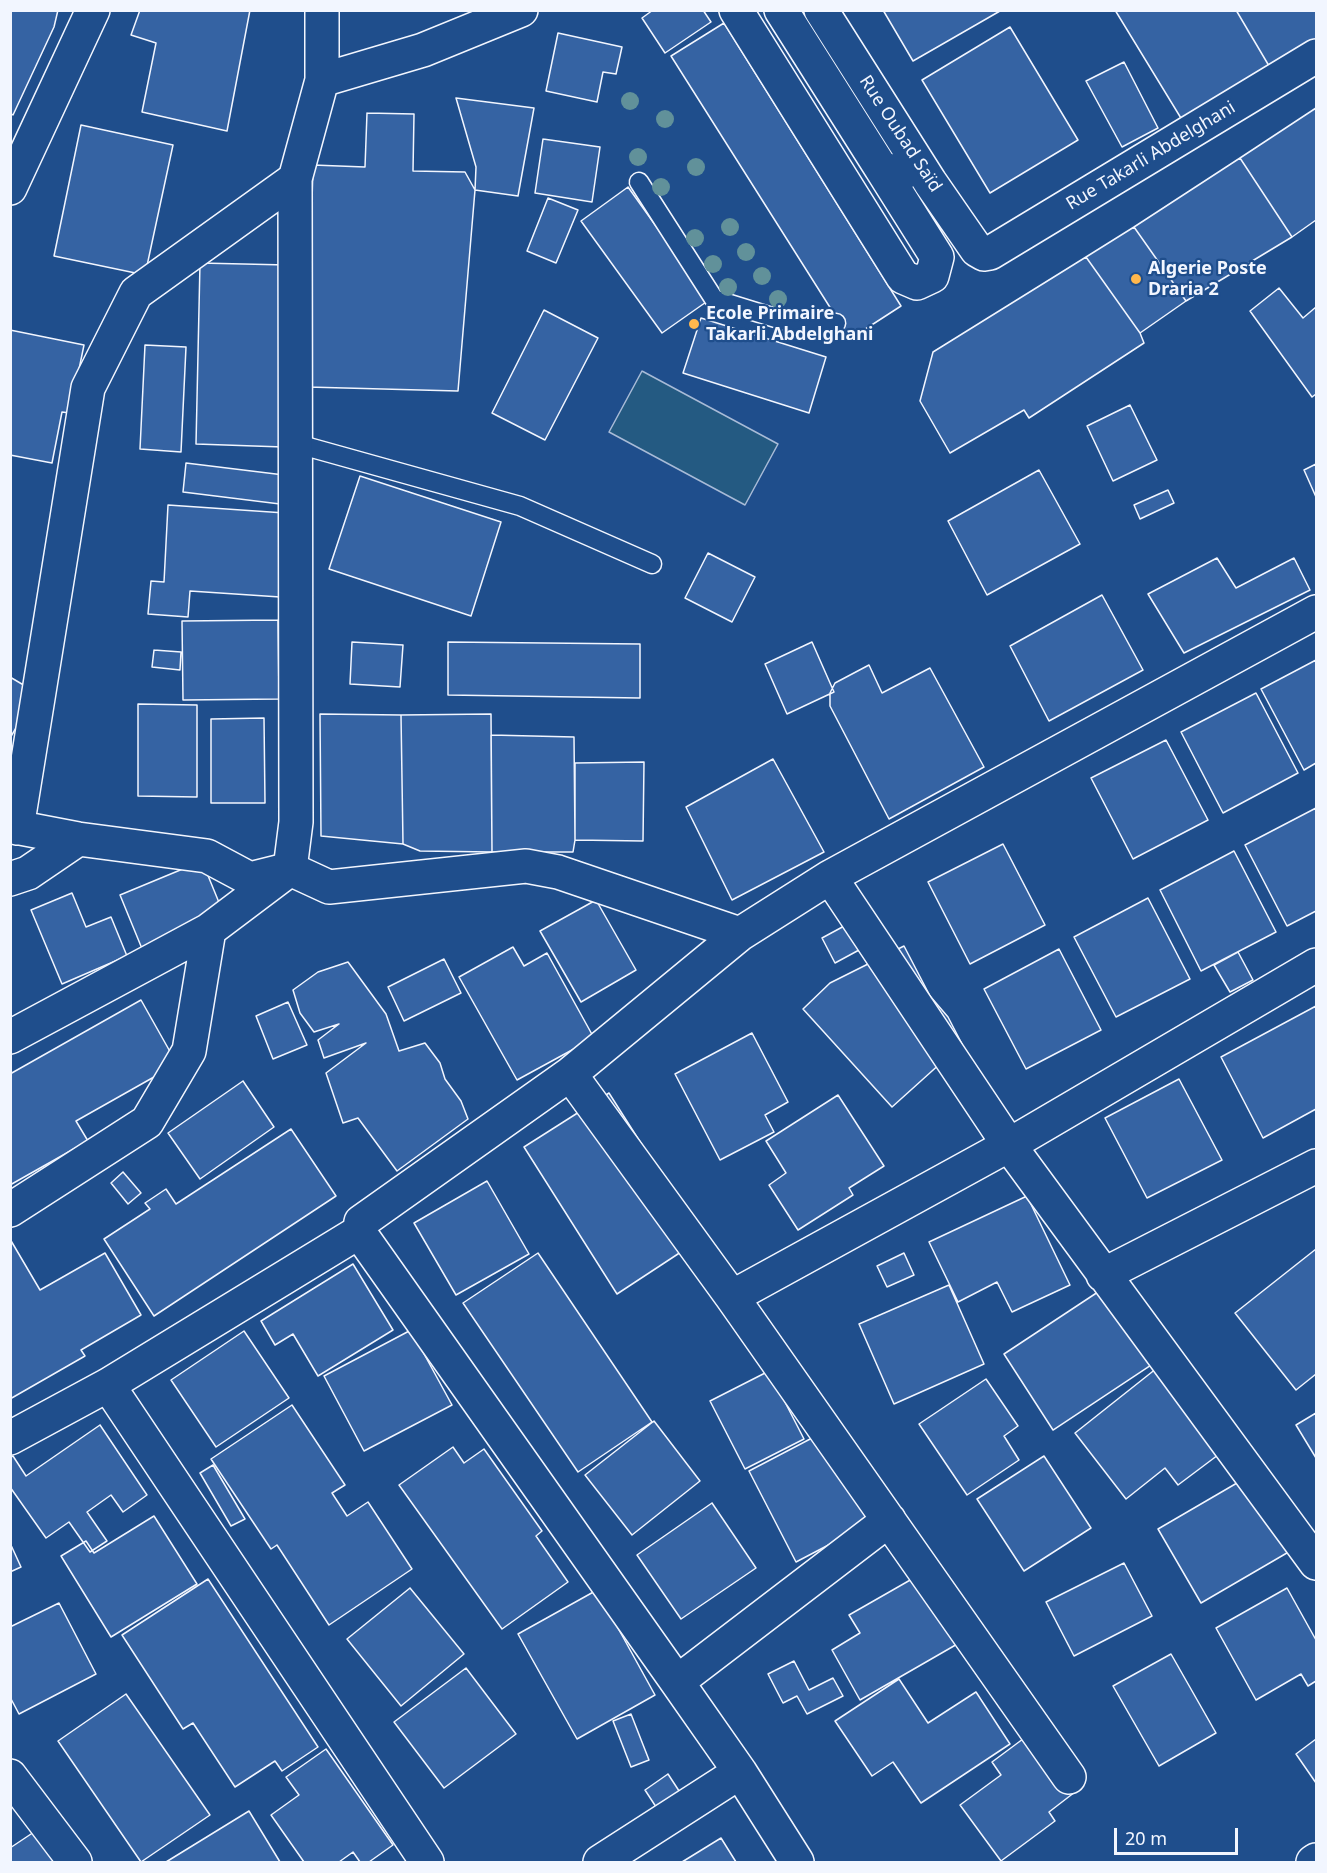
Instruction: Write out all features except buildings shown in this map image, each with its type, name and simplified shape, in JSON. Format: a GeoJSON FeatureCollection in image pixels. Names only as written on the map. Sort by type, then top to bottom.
{"type":"FeatureCollection","features":[{"type":"Feature","properties":{"kind":"street"},"geometry":{"type":"LineString","coordinates":[[10,188],[93,10]]}},
{"type":"Feature","properties":{"kind":"street"},"geometry":{"type":"LineString","coordinates":[[10,1037],[209,930],[290,869],[296,822],[295,179],[322,80],[322,10]]}},
{"type":"Feature","properties":{"kind":"street"},"geometry":{"type":"LineString","coordinates":[[322,80],[423,50],[521,10]]}},
{"type":"Feature","properties":{"kind":"street"},"geometry":{"type":"LineString","coordinates":[[736,10],[901,280],[917,283],[933,276],[937,257],[781,10]]}},
{"type":"Feature","properties":{"kind":"street","name":"Rue Oubad Saïd"},"geometry":{"type":"LineString","coordinates":[[821,10],[930,182],[977,249],[984,254]]}},
{"type":"Feature","properties":{"kind":"street","name":"Rue Takarli Abdelghani"},"geometry":{"type":"LineString","coordinates":[[984,254],[990,253],[1317,56]]}},
{"type":"Feature","properties":{"kind":"street"},"geometry":{"type":"LineString","coordinates":[[881,168],[930,182]]}},
{"type":"Feature","properties":{"kind":"street"},"geometry":{"type":"LineString","coordinates":[[295,179],[136,293],[88,388],[14,827],[78,839],[207,856],[249,879],[290,869],[329,887],[526,866],[558,872],[740,934]]}},
{"type":"Feature","properties":{"kind":"street"},"geometry":{"type":"LineString","coordinates":[[797,1863],[740,1773],[677,1682],[359,1232],[361,1222],[570,1074],[740,934],[830,877],[1317,612]]}},
{"type":"Feature","properties":{"kind":"street"},"geometry":{"type":"LineString","coordinates":[[10,879],[28,873],[78,839]]}},
{"type":"Feature","properties":{"kind":"street"},"geometry":{"type":"LineString","coordinates":[[830,877],[1009,1145],[1317,1563]]}},
{"type":"Feature","properties":{"kind":"street"},"geometry":{"type":"LineString","coordinates":[[10,1210],[147,1122],[189,1051],[209,930]]}},
{"type":"Feature","properties":{"kind":"street"},"geometry":{"type":"LineString","coordinates":[[732,1297],[1009,1145],[1317,965]]}},
{"type":"Feature","properties":{"kind":"street"},"geometry":{"type":"LineString","coordinates":[[570,1074],[732,1297],[1069,1777]]}},
{"type":"Feature","properties":{"kind":"street"},"geometry":{"type":"LineString","coordinates":[[1103,1275],[1317,1166]]}},
{"type":"Feature","properties":{"kind":"street"},"geometry":{"type":"LineString","coordinates":[[10,1438],[108,1385],[359,1232]]}},
{"type":"Feature","properties":{"kind":"street"},"geometry":{"type":"LineString","coordinates":[[108,1385],[427,1863]]}},
{"type":"Feature","properties":{"kind":"street"},"geometry":{"type":"LineString","coordinates":[[677,1682],[889,1520]]}},
{"type":"Feature","properties":{"kind":"street"},"geometry":{"type":"LineString","coordinates":[[600,1863],[740,1773]]}},
{"type":"Feature","properties":{"kind":"street"},"geometry":{"type":"LineString","coordinates":[[16,1795],[75,1863]]}},
{"type":"Feature","properties":{"kind":"street"},"geometry":{"type":"LineString","coordinates":[[1313,1863],[1317,1860]]}},
{"type":"Feature","properties":{"kind":"lane"},"geometry":{"type":"LineString","coordinates":[[639,182],[714,299],[785,321],[836,323]]}},
{"type":"Feature","properties":{"kind":"lane"},"geometry":{"type":"LineString","coordinates":[[294,443],[520,506],[652,564]]}},
{"type":"Feature","properties":{"kind":"shaded area"},"geometry":{"type":"Polygon","coordinates":[[[642,371],[778,444],[745,505],[609,432],[642,371]]]}},
{"type":"Feature","properties":{"kind":"place","name":"Algerie Poste Draria 2"},"geometry":{"type":"Point","coordinates":[1136,279]}},
{"type":"Feature","properties":{"kind":"place","name":"Ecole Primaire Takarli Abdelghani"},"geometry":{"type":"Point","coordinates":[694,324]}}]}
